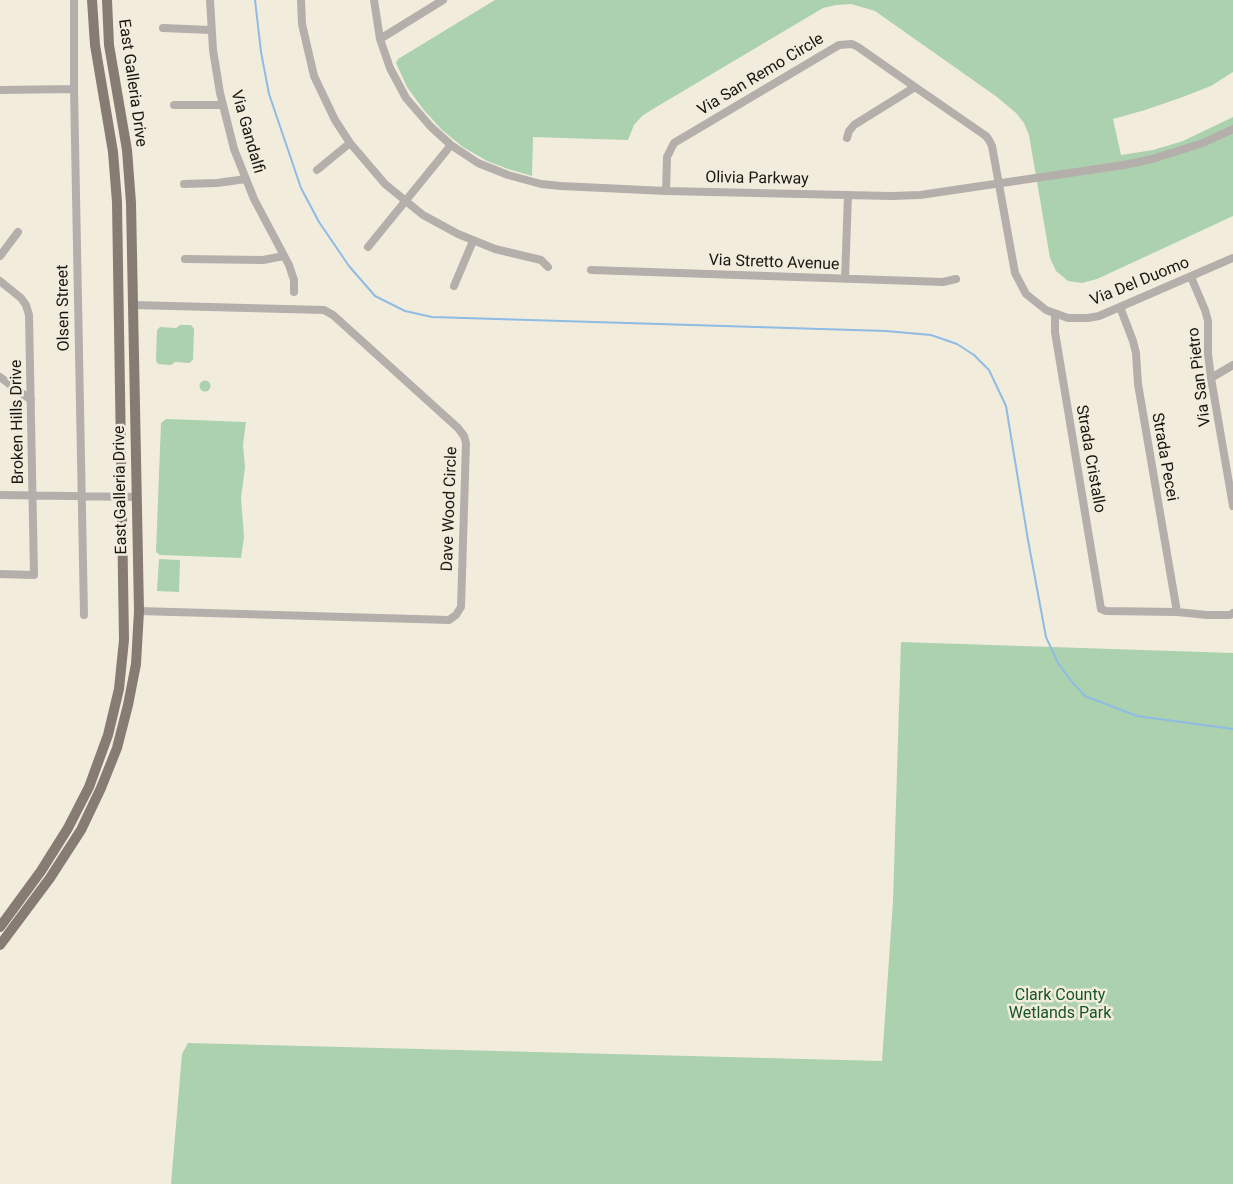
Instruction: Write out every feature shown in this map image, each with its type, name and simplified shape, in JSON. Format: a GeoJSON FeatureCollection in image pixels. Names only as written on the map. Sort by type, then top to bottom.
{"type":"FeatureCollection","features":[{"type":"Feature","properties":{"kind":"main road","name":"East Galleria Drive"},"geometry":{"type":"LineString","coordinates":[[0,927],[41,871],[68,828],[89,788],[108,735],[117,698],[124,640],[119,398],[118,220],[113,152],[95,45],[92,0]]}},
{"type":"Feature","properties":{"kind":"main road","name":"East Galleria Drive"},"geometry":{"type":"LineString","coordinates":[[0,945],[50,878],[81,830],[117,748],[136,664],[139,611],[131,202],[127,150],[109,45],[107,0]]}},
{"type":"Feature","properties":{"kind":"main road"},"geometry":{"type":"LineString","coordinates":[[118,220],[123,230],[125,296],[132,305]]}},
{"type":"Feature","properties":{"kind":"main road"},"geometry":{"type":"LineString","coordinates":[[124,640],[139,611]]}},
{"type":"Feature","properties":{"kind":"street","name":"Olsen Street"},"geometry":{"type":"LineString","coordinates":[[74,0],[84,615]]}},
{"type":"Feature","properties":{"kind":"street","name":"Via Gandalfi"},"geometry":{"type":"LineString","coordinates":[[210,0],[211,30],[223,104],[234,149],[254,199],[284,256],[294,280],[294,292]]}},
{"type":"Feature","properties":{"kind":"street"},"geometry":{"type":"LineString","coordinates":[[301,0],[302,24],[314,76],[335,120],[350,143],[384,184],[406,202],[443,227],[495,249],[540,260],[548,267]]}},
{"type":"Feature","properties":{"kind":"street","name":"Olivia Parkway"},"geometry":{"type":"LineString","coordinates":[[374,0],[380,39],[390,68],[406,98],[431,128],[451,145],[490,169],[541,184],[666,190],[920,195],[1152,159],[1180,151],[1233,129]]}},
{"type":"Feature","properties":{"kind":"street"},"geometry":{"type":"LineString","coordinates":[[425,0],[428,9]]}},
{"type":"Feature","properties":{"kind":"street"},"geometry":{"type":"LineString","coordinates":[[380,39],[443,0]]}},
{"type":"Feature","properties":{"kind":"street"},"geometry":{"type":"LineString","coordinates":[[163,28],[211,30]]}},
{"type":"Feature","properties":{"kind":"street","name":"Via San Remo Circle"},"geometry":{"type":"LineString","coordinates":[[666,190],[667,157],[674,143],[839,45],[852,44],[986,136],[992,146],[999,184]]}},
{"type":"Feature","properties":{"kind":"street"},"geometry":{"type":"LineString","coordinates":[[847,138],[854,125],[916,87]]}},
{"type":"Feature","properties":{"kind":"street"},"geometry":{"type":"LineString","coordinates":[[0,90],[74,89]]}},
{"type":"Feature","properties":{"kind":"street"},"geometry":{"type":"LineString","coordinates":[[174,105],[223,104]]}},
{"type":"Feature","properties":{"kind":"street"},"geometry":{"type":"LineString","coordinates":[[317,170],[350,143]]}},
{"type":"Feature","properties":{"kind":"street"},"geometry":{"type":"LineString","coordinates":[[368,247],[451,145]]}},
{"type":"Feature","properties":{"kind":"street"},"geometry":{"type":"LineString","coordinates":[[184,184],[217,184],[246,179]]}},
{"type":"Feature","properties":{"kind":"street","name":"Via Del Duomo"},"geometry":{"type":"LineString","coordinates":[[999,184],[1012,262],[1017,278],[1026,294],[1055,314],[1068,318],[1088,318],[1120,307],[1233,258]]}},
{"type":"Feature","properties":{"kind":"street"},"geometry":{"type":"LineString","coordinates":[[845,279],[848,195]]}},
{"type":"Feature","properties":{"kind":"street"},"geometry":{"type":"LineString","coordinates":[[0,256],[18,232]]}},
{"type":"Feature","properties":{"kind":"street"},"geometry":{"type":"LineString","coordinates":[[454,286],[473,241]]}},
{"type":"Feature","properties":{"kind":"street"},"geometry":{"type":"LineString","coordinates":[[185,259],[263,260],[284,256]]}},
{"type":"Feature","properties":{"kind":"street","name":"Via Stretto Avenue"},"geometry":{"type":"LineString","coordinates":[[591,270],[943,282],[956,279]]}},
{"type":"Feature","properties":{"kind":"street","name":"Via San Pietro"},"geometry":{"type":"LineString","coordinates":[[1191,277],[1208,321],[1210,378],[1230,465],[1233,506]]}},
{"type":"Feature","properties":{"kind":"street","name":"Broken Hills Drive"},"geometry":{"type":"LineString","coordinates":[[0,281],[21,298],[29,315],[34,575],[0,574]]}},
{"type":"Feature","properties":{"kind":"street","name":"Dave Wood Circle"},"geometry":{"type":"LineString","coordinates":[[132,305],[324,310],[333,314],[458,428],[464,436],[466,443],[460,607],[456,615],[449,620],[139,611]]}},
{"type":"Feature","properties":{"kind":"street","name":"Strada Pecei"},"geometry":{"type":"LineString","coordinates":[[1120,307],[1136,353],[1138,384],[1177,612]]}},
{"type":"Feature","properties":{"kind":"street","name":"Strada Cristallo"},"geometry":{"type":"LineString","coordinates":[[1055,314],[1055,332],[1101,608],[1106,611],[1177,612]]}},
{"type":"Feature","properties":{"kind":"street"},"geometry":{"type":"LineString","coordinates":[[1210,378],[1233,365]]}},
{"type":"Feature","properties":{"kind":"street"},"geometry":{"type":"LineString","coordinates":[[0,377],[31,400]]}},
{"type":"Feature","properties":{"kind":"street"},"geometry":{"type":"LineString","coordinates":[[0,494],[136,497]]}},
{"type":"Feature","properties":{"kind":"street"},"geometry":{"type":"LineString","coordinates":[[1177,612],[1220,616],[1230,615],[1233,612]]}},
{"type":"Feature","properties":{"kind":"green space"},"geometry":{"type":"Polygon","coordinates":[[[495,0],[1233,0],[1233,72],[1211,86],[1145,110],[1113,119],[1121,155],[1153,150],[1183,141],[1233,117],[1233,216],[1097,279],[1082,283],[1068,281],[1056,271],[1050,258],[1029,135],[1024,123],[1016,113],[997,97],[875,11],[851,4],[823,8],[653,109],[642,116],[634,125],[628,140],[533,137],[532,176],[508,169],[487,161],[463,147],[442,130],[407,87],[396,63],[398,59],[495,0]]]}},
{"type":"Feature","properties":{"kind":"green space"},"geometry":{"type":"Polygon","coordinates":[[[180,325],[191,325],[194,329],[193,360],[189,363],[158,364],[156,361],[157,330],[160,327],[176,328],[180,325]]]}},
{"type":"Feature","properties":{"kind":"green space"},"geometry":{"type":"Polygon","coordinates":[[[205,380],[211,386],[205,392],[199,386],[205,380]]]}},
{"type":"Feature","properties":{"kind":"green space"},"geometry":{"type":"Polygon","coordinates":[[[166,419],[246,422],[243,445],[245,467],[241,498],[244,537],[241,558],[160,555],[156,552],[161,423],[166,419]]]}},
{"type":"Feature","properties":{"kind":"green space"},"geometry":{"type":"Polygon","coordinates":[[[159,559],[180,560],[179,592],[157,591],[159,559]]]}},
{"type":"Feature","properties":{"kind":"green space","name":"Clark County Wetlands Park"},"geometry":{"type":"Polygon","coordinates":[[[901,642],[1233,653],[1233,1184],[171,1184],[182,1054],[188,1043],[882,1061],[893,901],[901,642]]]}},
{"type":"Feature","properties":{"kind":"waterway"},"geometry":{"type":"LineString","coordinates":[[255,0],[261,52],[269,94],[301,188],[319,222],[349,266],[375,296],[405,311],[432,317],[886,331],[931,335],[957,344],[974,355],[989,370],[1006,406],[1046,637],[1058,663],[1085,696],[1137,716],[1233,729]]}}]}
